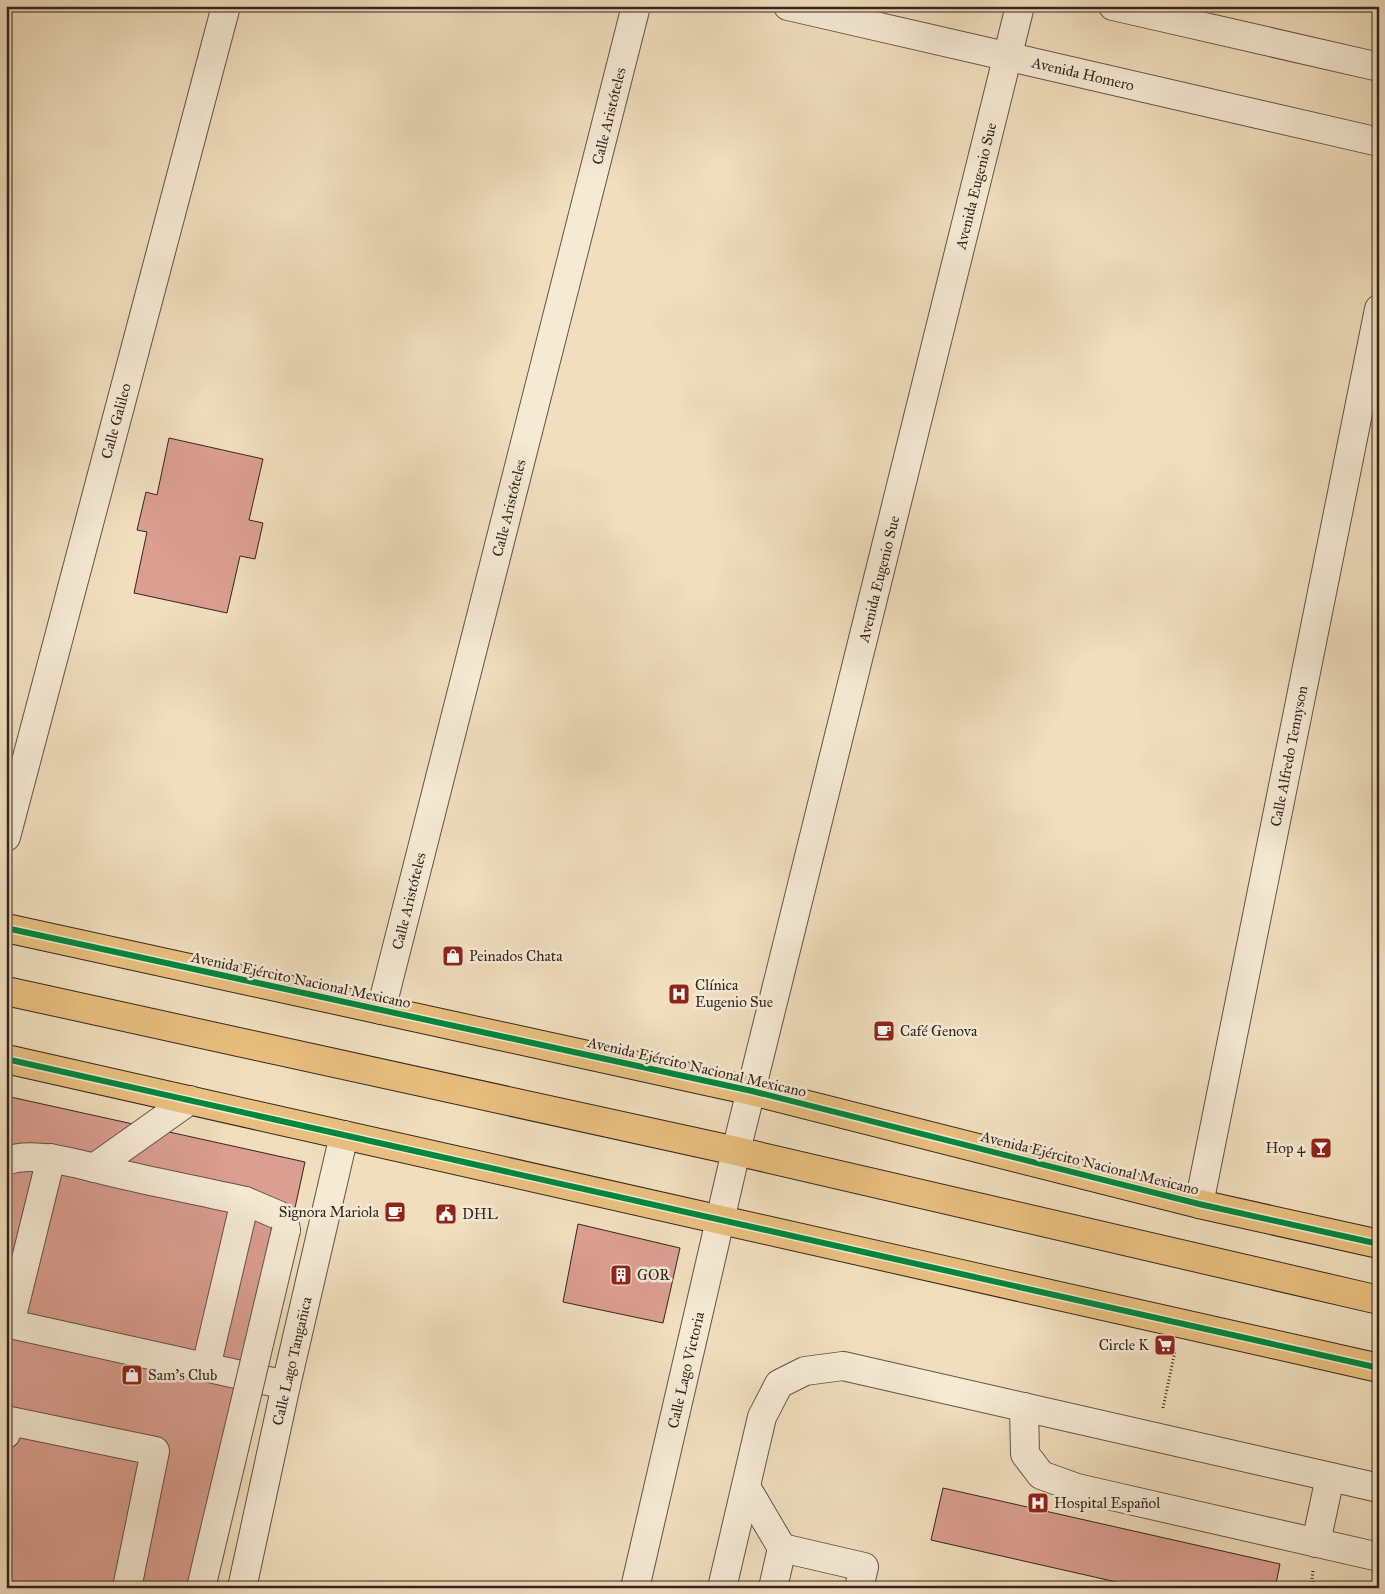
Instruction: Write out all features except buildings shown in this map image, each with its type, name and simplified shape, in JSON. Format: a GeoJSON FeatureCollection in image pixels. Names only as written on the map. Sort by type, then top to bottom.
{"type":"FeatureCollection","features":[{"type":"Feature","properties":{"kind":"main road","name":"Avenida Ejército Nacional Mexicano"},"geometry":{"type":"LineString","coordinates":[[6,928],[752,1091],[1199,1204],[1379,1244]]}},
{"type":"Feature","properties":{"kind":"main road"},"geometry":{"type":"LineString","coordinates":[[6,992],[736,1151],[1379,1300]]}},
{"type":"Feature","properties":{"kind":"main road"},"geometry":{"type":"LineString","coordinates":[[6,1059],[1379,1368]]}},
{"type":"Feature","properties":{"kind":"street","name":"Calle Galileo"},"geometry":{"type":"LineString","coordinates":[[6,836],[226,6]]}},
{"type":"Feature","properties":{"kind":"street","name":"Calle Aristóteles"},"geometry":{"type":"LineString","coordinates":[[381,1010],[636,6]]}},
{"type":"Feature","properties":{"kind":"street","name":"Avenida Homero"},"geometry":{"type":"LineString","coordinates":[[788,6],[1379,142]]}},
{"type":"Feature","properties":{"kind":"street","name":"Avenida Eugenio Sue"},"geometry":{"type":"LineString","coordinates":[[736,1151],[1020,6]]}},
{"type":"Feature","properties":{"kind":"street"},"geometry":{"type":"LineString","coordinates":[[1113,6],[1379,67]]}},
{"type":"Feature","properties":{"kind":"street","name":"Calle Alfredo Tennyson"},"geometry":{"type":"LineString","coordinates":[[1199,1204],[1379,308]]}},
{"type":"Feature","properties":{"kind":"street"},"geometry":{"type":"LineString","coordinates":[[94,1168],[190,1100]]}},
{"type":"Feature","properties":{"kind":"street","name":"Calle Lago Tangañica"},"geometry":{"type":"LineString","coordinates":[[242,1588],[286,1385],[344,1134]]}},
{"type":"Feature","properties":{"kind":"street","name":"Calle Lago Victoria"},"geometry":{"type":"LineString","coordinates":[[635,1588],[736,1151]]}},
{"type":"Feature","properties":{"kind":"street"},"geometry":{"type":"LineString","coordinates":[[6,1161],[13,1158],[51,1158],[245,1201],[278,1215],[284,1222],[286,1230],[201,1588]]}},
{"type":"Feature","properties":{"kind":"street"},"geometry":{"type":"LineString","coordinates":[[51,1158],[8,1324],[286,1385]]}},
{"type":"Feature","properties":{"kind":"street"},"geometry":{"type":"LineString","coordinates":[[206,1367],[245,1201]]}},
{"type":"Feature","properties":{"kind":"street"},"geometry":{"type":"LineString","coordinates":[[722,1588],[762,1417],[779,1384],[805,1371],[843,1366],[1379,1488]]}},
{"type":"Feature","properties":{"kind":"street"},"geometry":{"type":"LineString","coordinates":[[1024,1407],[1025,1454],[1041,1475],[1077,1488],[1379,1557]]}},
{"type":"Feature","properties":{"kind":"street"},"geometry":{"type":"LineString","coordinates":[[6,1434],[10,1421],[154,1452],[127,1588]]}},
{"type":"Feature","properties":{"kind":"street"},"geometry":{"type":"LineString","coordinates":[[1316,1543],[1330,1477]]}},
{"type":"Feature","properties":{"kind":"street"},"geometry":{"type":"LineString","coordinates":[[746,1487],[782,1548],[773,1588]]}},
{"type":"Feature","properties":{"kind":"street"},"geometry":{"type":"LineString","coordinates":[[782,1548],[864,1567],[859,1588]]}},
{"type":"Feature","properties":{"kind":"path"},"geometry":{"type":"LineString","coordinates":[[1157,1437],[1180,1323]]}},
{"type":"Feature","properties":{"kind":"cycle path"},"geometry":{"type":"LineString","coordinates":[[6,928],[752,1091],[1199,1204],[1379,1244]]}},
{"type":"Feature","properties":{"kind":"cycle path"},"geometry":{"type":"LineString","coordinates":[[6,1059],[1379,1368]]}},
{"type":"Feature","properties":{"kind":"place","name":"Peinados Chata"},"geometry":{"type":"Point","coordinates":[453,956]}},
{"type":"Feature","properties":{"kind":"place","name":"Clínica Eugenio Sue"},"geometry":{"type":"Point","coordinates":[679,994]}},
{"type":"Feature","properties":{"kind":"place","name":"Café Genova"},"geometry":{"type":"Point","coordinates":[884,1031]}},
{"type":"Feature","properties":{"kind":"place","name":"Hop 4"},"geometry":{"type":"Point","coordinates":[1321,1148]}},
{"type":"Feature","properties":{"kind":"place","name":"Signora Mariola"},"geometry":{"type":"Point","coordinates":[395,1212]}},
{"type":"Feature","properties":{"kind":"place","name":"DHL"},"geometry":{"type":"Point","coordinates":[446,1214]}},
{"type":"Feature","properties":{"kind":"place","name":"GOR"},"geometry":{"type":"Point","coordinates":[621,1275]}},
{"type":"Feature","properties":{"kind":"place","name":"Circle K"},"geometry":{"type":"Point","coordinates":[1165,1345]}},
{"type":"Feature","properties":{"kind":"place","name":"Sam's Club"},"geometry":{"type":"Point","coordinates":[132,1375]}},
{"type":"Feature","properties":{"kind":"place","name":"Hospital Español"},"geometry":{"type":"Point","coordinates":[1038,1503]}}]}
